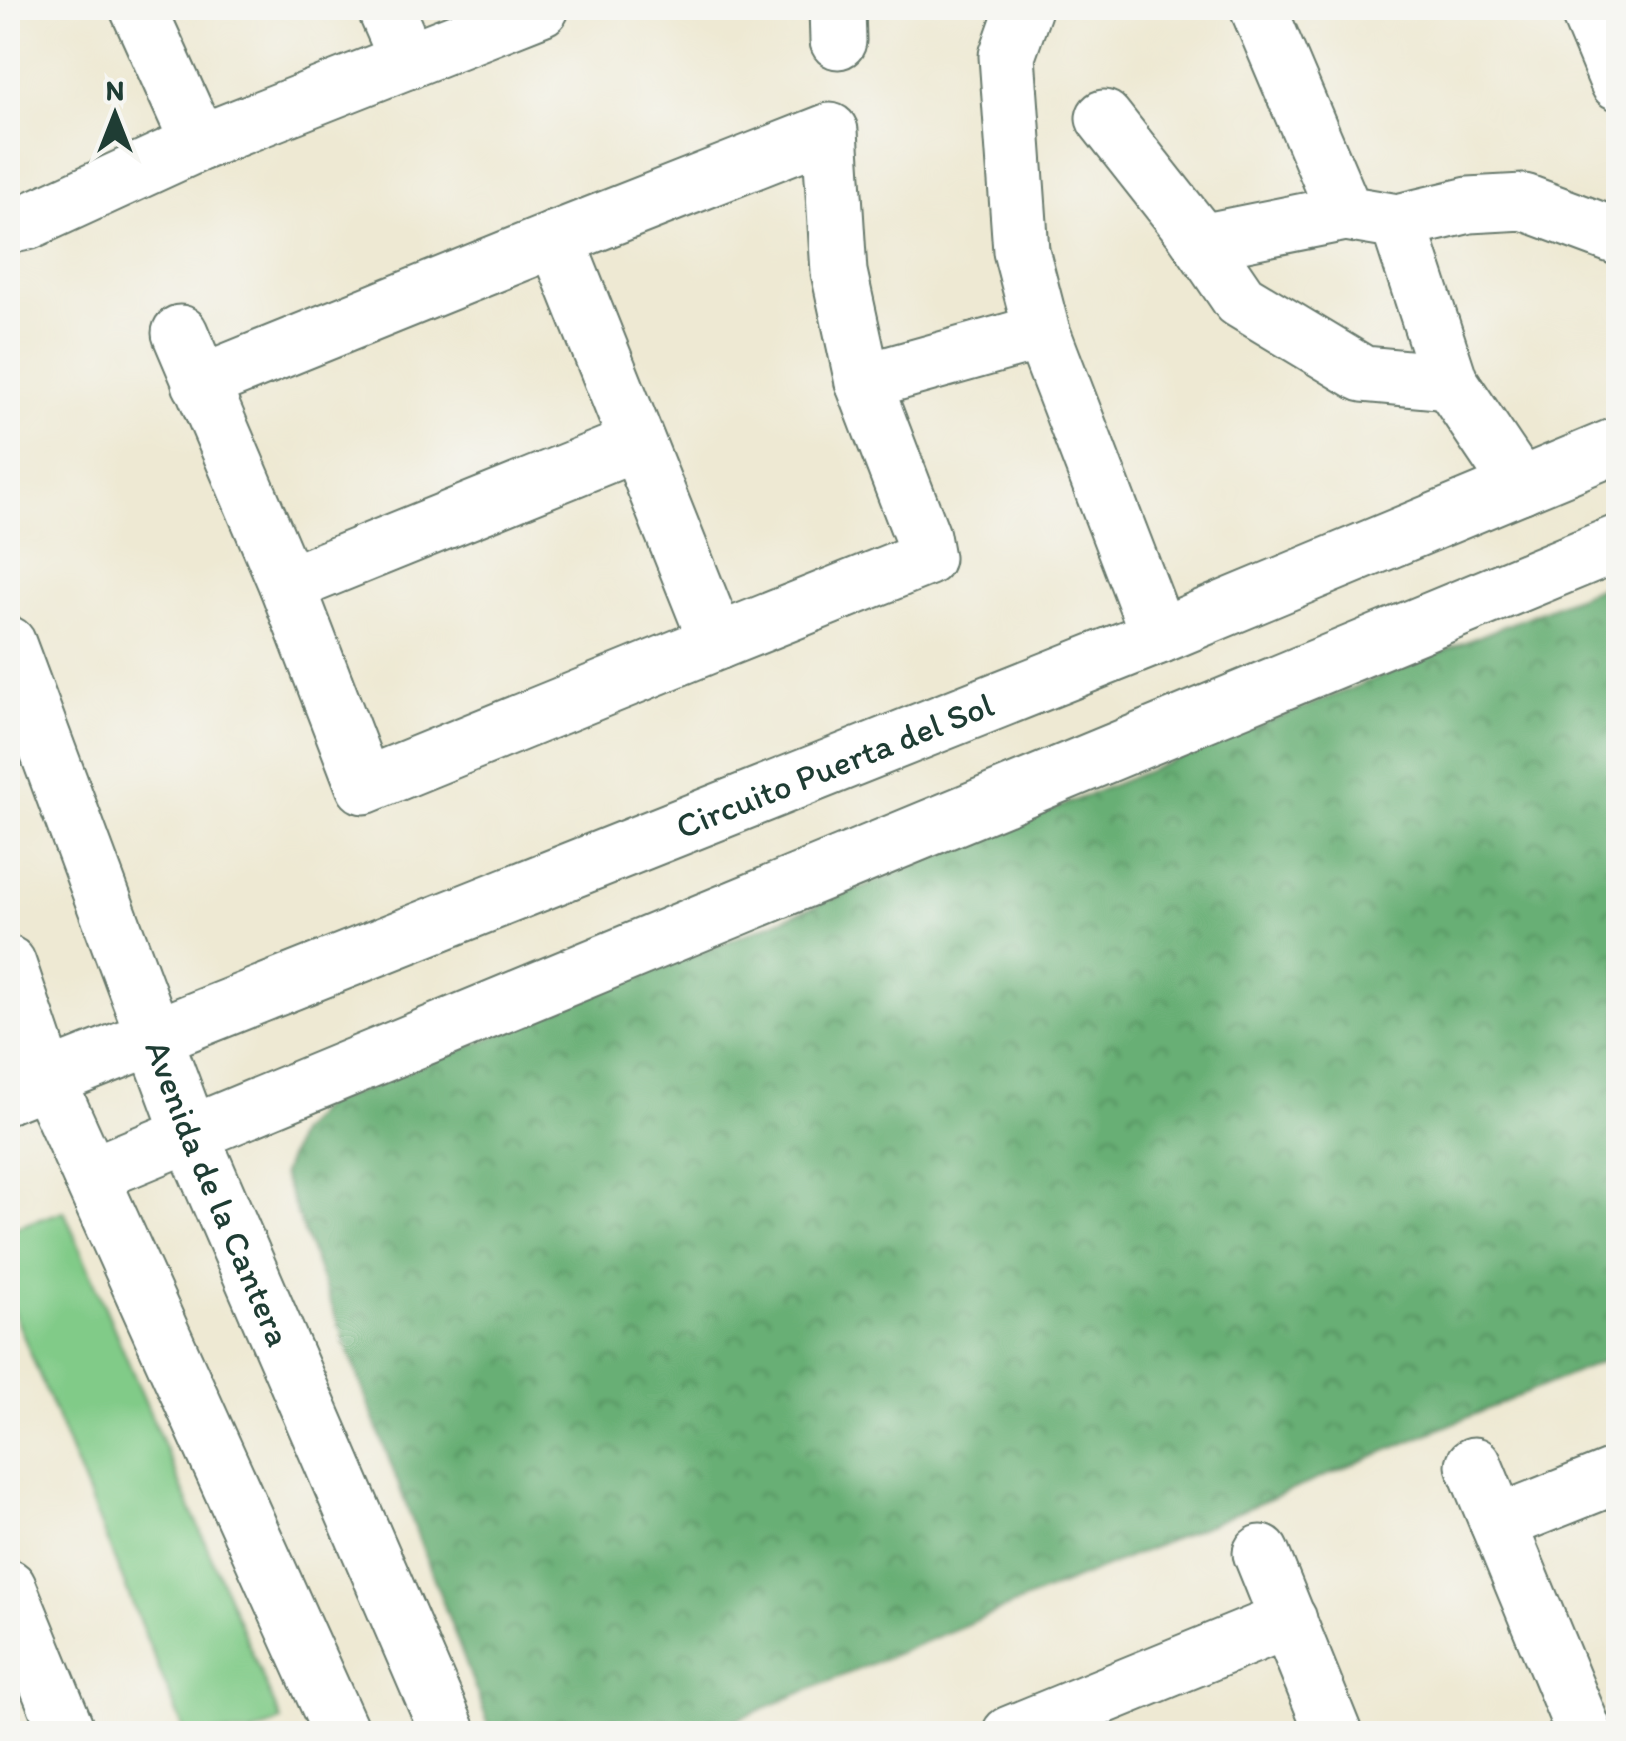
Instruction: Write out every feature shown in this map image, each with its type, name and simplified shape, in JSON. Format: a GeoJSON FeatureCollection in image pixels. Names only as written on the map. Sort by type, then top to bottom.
{"type":"FeatureCollection","features":[{"type":"Feature","properties":{"kind":"street"},"geometry":{"type":"LineString","coordinates":[[138,8],[199,143]]}},
{"type":"Feature","properties":{"kind":"street"},"geometry":{"type":"LineString","coordinates":[[385,8],[408,62]]}},
{"type":"Feature","properties":{"kind":"street"},"geometry":{"type":"LineString","coordinates":[[8,226],[27,222],[199,143],[541,8]]}},
{"type":"Feature","properties":{"kind":"street"},"geometry":{"type":"LineString","coordinates":[[1258,8],[1345,213]]}},
{"type":"Feature","properties":{"kind":"street"},"geometry":{"type":"LineString","coordinates":[[1586,8],[1618,82]]}},
{"type":"Feature","properties":{"kind":"street"},"geometry":{"type":"LineString","coordinates":[[1010,24],[1021,251],[1042,332],[1159,636]]}},
{"type":"Feature","properties":{"kind":"street"},"geometry":{"type":"LineString","coordinates":[[200,383],[556,239],[834,67]]}},
{"type":"Feature","properties":{"kind":"street"},"geometry":{"type":"LineString","coordinates":[[180,332],[287,585],[364,786],[926,558],[922,536],[864,382],[839,272],[834,67]]}},
{"type":"Feature","properties":{"kind":"street"},"geometry":{"type":"LineString","coordinates":[[1104,118],[1201,242],[1240,300],[1364,374],[1450,382]]}},
{"type":"Feature","properties":{"kind":"street"},"geometry":{"type":"LineString","coordinates":[[1201,242],[1345,213],[1398,222],[1468,205],[1524,202],[1618,237]]}},
{"type":"Feature","properties":{"kind":"street"},"geometry":{"type":"LineString","coordinates":[[1398,222],[1450,382],[1520,486]]}},
{"type":"Feature","properties":{"kind":"street"},"geometry":{"type":"LineString","coordinates":[[556,239],[717,642]]}},
{"type":"Feature","properties":{"kind":"street"},"geometry":{"type":"LineString","coordinates":[[864,382],[1042,332]]}},
{"type":"Feature","properties":{"kind":"street"},"geometry":{"type":"LineString","coordinates":[[287,585],[637,444]]}},
{"type":"Feature","properties":{"kind":"street","name":"Circuito Puerta del Sol"},"geometry":{"type":"LineString","coordinates":[[27,1087],[1159,636],[1618,445]]}},
{"type":"Feature","properties":{"kind":"street"},"geometry":{"type":"LineString","coordinates":[[90,1176],[1618,543]]}},
{"type":"Feature","properties":{"kind":"street","name":"Avenida de la Cantera"},"geometry":{"type":"LineString","coordinates":[[8,644],[190,1133],[449,1734]]}},
{"type":"Feature","properties":{"kind":"street"},"geometry":{"type":"LineString","coordinates":[[8,964],[27,1087],[90,1176],[342,1734]]}},
{"type":"Feature","properties":{"kind":"street"},"geometry":{"type":"LineString","coordinates":[[1474,1465],[1585,1734]]}},
{"type":"Feature","properties":{"kind":"street"},"geometry":{"type":"LineString","coordinates":[[1498,1523],[1618,1475]]}},
{"type":"Feature","properties":{"kind":"street"},"geometry":{"type":"LineString","coordinates":[[1261,1553],[1334,1734]]}},
{"type":"Feature","properties":{"kind":"street"},"geometry":{"type":"LineString","coordinates":[[8,1587],[68,1734]]}},
{"type":"Feature","properties":{"kind":"street"},"geometry":{"type":"LineString","coordinates":[[1010,1734],[1289,1620]]}},
{"type":"Feature","properties":{"kind":"green space"},"geometry":{"type":"Polygon","coordinates":[[[1618,580],[1618,1355],[704,1733],[492,1733],[282,1174],[297,1134],[322,1106],[1618,580]]]}},
{"type":"Feature","properties":{"kind":"green space"},"geometry":{"type":"Polygon","coordinates":[[[64,1211],[281,1721],[252,1733],[185,1733],[8,1298],[8,1230],[64,1211]]]}}]}
